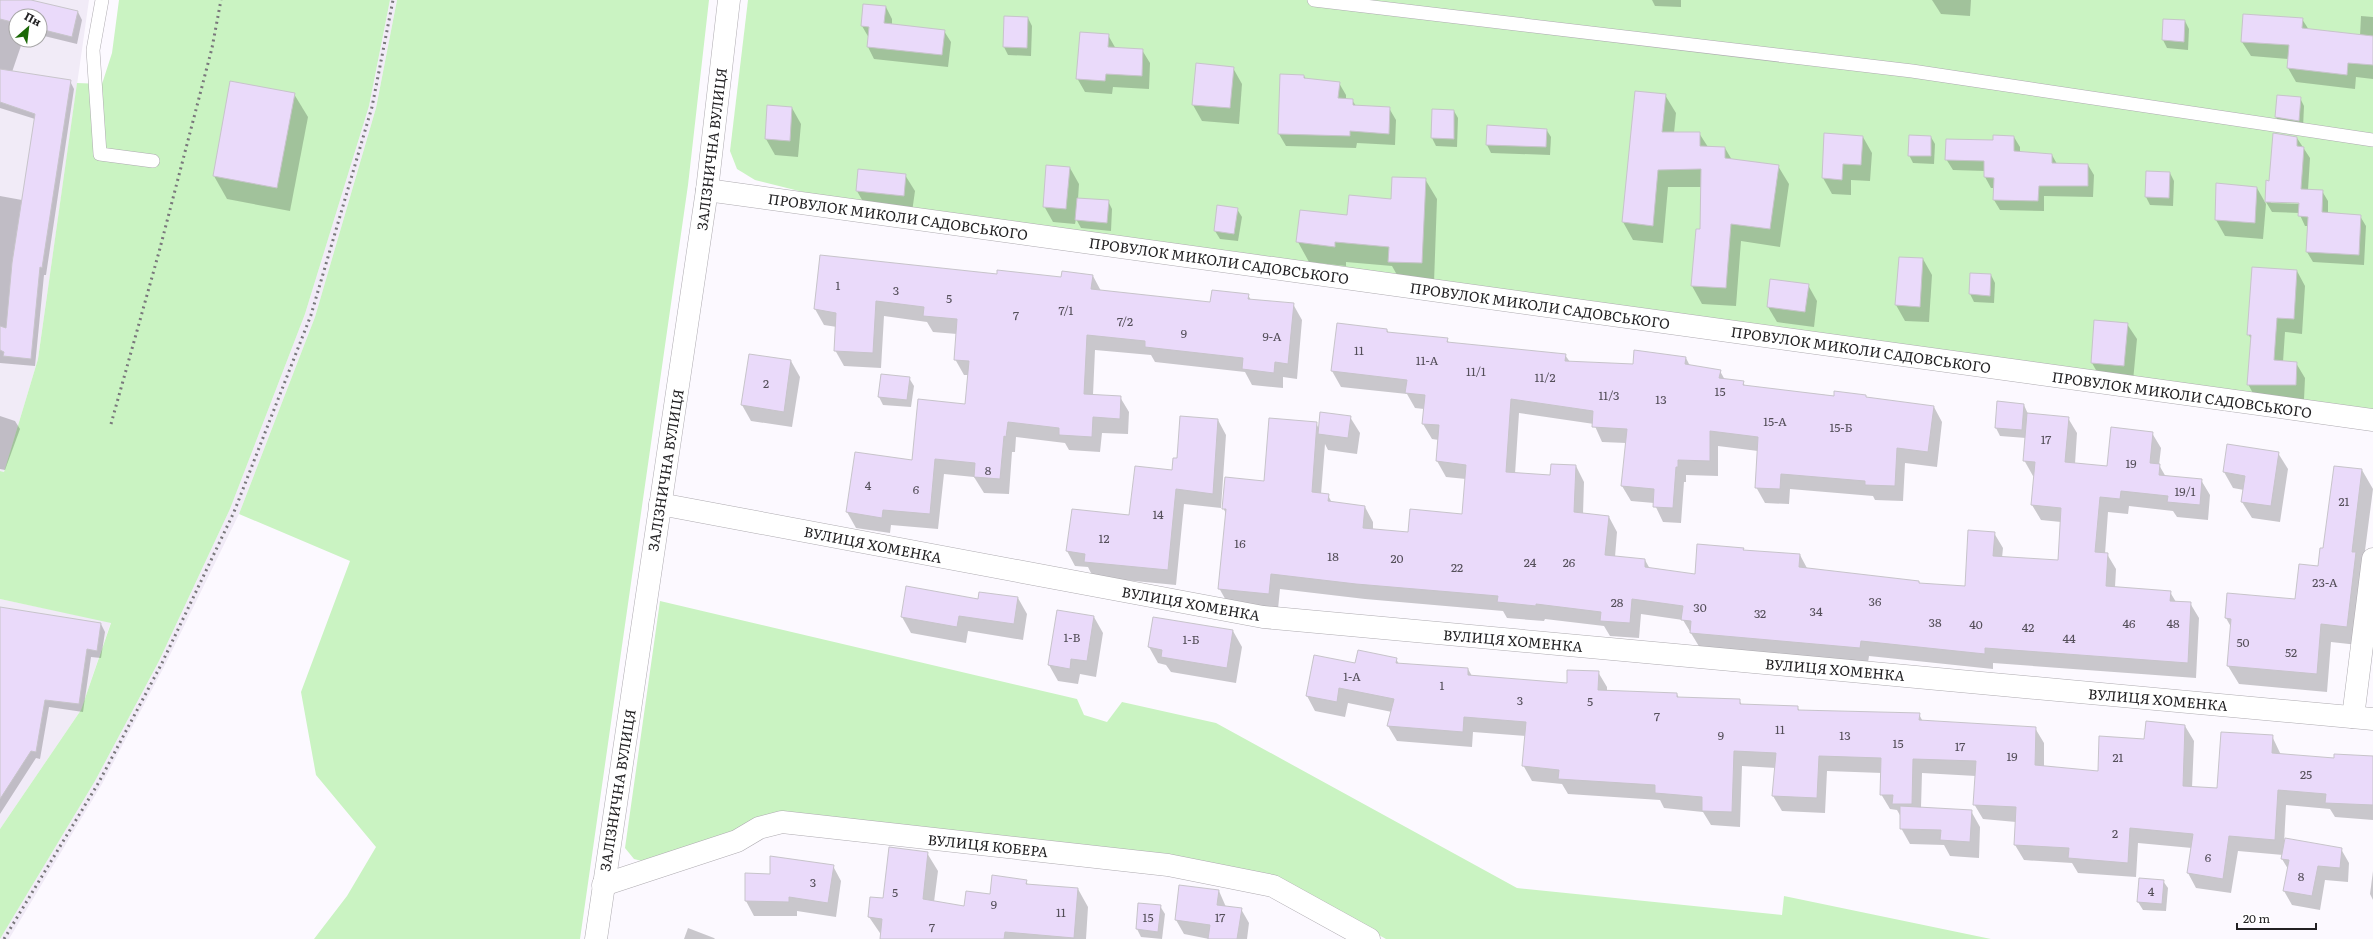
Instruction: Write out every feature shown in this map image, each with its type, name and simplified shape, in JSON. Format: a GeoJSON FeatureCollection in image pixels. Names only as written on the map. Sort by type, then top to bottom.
{"type":"FeatureCollection","features":[{"type":"Feature","properties":{"kind":"street","name":"ЗАЛІЗНИЧНА ВУЛИЦЯ"},"geometry":{"type":"LineString","coordinates":[[596,939],[708,190],[729,0]]}},
{"type":"Feature","properties":{"kind":"street","name":"ПРОВУЛОК МИКОЛИ САДОВСЬКОГО"},"geometry":{"type":"LineString","coordinates":[[708,190],[2373,420]]}},
{"type":"Feature","properties":{"kind":"street","name":"ВУЛИЦЯ ХОМЕНКА"},"geometry":{"type":"LineString","coordinates":[[660,504],[1263,617],[2363,718]]}},
{"type":"Feature","properties":{"kind":"street"},"geometry":{"type":"LineString","coordinates":[[2363,718],[2373,559]]}},
{"type":"Feature","properties":{"kind":"street","name":"ВУЛИЦЯ КОБЕРА"},"geometry":{"type":"LineString","coordinates":[[603,885],[737,841],[759,828],[782,822],[1168,865],[1273,886],[1368,939]]}},
{"type":"Feature","properties":{"kind":"lane"},"geometry":{"type":"LineString","coordinates":[[102,0],[93,50],[100,154],[154,161]]}},
{"type":"Feature","properties":{"kind":"lane"},"geometry":{"type":"LineString","coordinates":[[1314,0],[1912,71],[2373,140]]}},
{"type":"Feature","properties":{"kind":"shaded area"},"geometry":{"type":"Polygon","coordinates":[[[0,0],[89,0],[38,359],[4,472],[0,471],[0,0]]]}},
{"type":"Feature","properties":{"kind":"shaded area"},"geometry":{"type":"Polygon","coordinates":[[[390,0],[397,0],[376,108],[315,317],[239,514],[165,665],[102,784],[9,939],[0,939],[95,781],[159,661],[230,509],[305,314],[369,106],[390,0]]]}},
{"type":"Feature","properties":{"kind":"shaded area"},"geometry":{"type":"Polygon","coordinates":[[[0,599],[111,622],[81,710],[0,829],[0,599]]]}},
{"type":"Feature","properties":{"kind":"green space"},"geometry":{"type":"Polygon","coordinates":[[[119,0],[390,0],[369,106],[305,314],[230,509],[159,661],[95,781],[0,939],[0,829],[81,710],[111,623],[0,599],[0,471],[4,472],[38,359],[77,83],[102,84],[112,53],[119,0]]]}},
{"type":"Feature","properties":{"kind":"green space"},"geometry":{"type":"Polygon","coordinates":[[[397,0],[709,0],[688,185],[580,939],[314,939],[347,896],[376,847],[316,775],[301,692],[350,561],[239,514],[315,317],[376,108],[397,0]]]}},
{"type":"Feature","properties":{"kind":"green space"},"geometry":{"type":"Polygon","coordinates":[[[748,0],[2373,0],[2373,412],[839,201],[755,180],[737,169],[730,151],[748,0]]]}},
{"type":"Feature","properties":{"kind":"green space"},"geometry":{"type":"Polygon","coordinates":[[[660,601],[1077,699],[1084,715],[1107,722],[1122,702],[1216,723],[1517,888],[1782,915],[1784,896],[1991,939],[1386,939],[1277,878],[780,815],[650,863],[634,859],[625,848],[660,601]]]}},
{"type":"Feature","properties":{"kind":"building"},"geometry":{"type":"Polygon","coordinates":[[[0,0],[31,0],[78,11],[72,37],[48,31],[48,8],[8,8],[8,21],[0,19],[0,0]]]}},
{"type":"Feature","properties":{"kind":"building"},"geometry":{"type":"Polygon","coordinates":[[[863,4],[886,6],[884,23],[945,30],[942,55],[867,47],[869,27],[861,26],[863,4]]]}},
{"type":"Feature","properties":{"kind":"building"},"geometry":{"type":"Polygon","coordinates":[[[2243,14],[2303,18],[2302,28],[2373,36],[2373,65],[2348,63],[2347,75],[2287,68],[2289,45],[2241,42],[2243,14]]]}},
{"type":"Feature","properties":{"kind":"building"},"geometry":{"type":"Polygon","coordinates":[[[1004,16],[1028,17],[1027,48],[1003,47],[1004,16]]]}},
{"type":"Feature","properties":{"kind":"building"},"geometry":{"type":"Polygon","coordinates":[[[2163,19],[2185,20],[2184,42],[2162,40],[2163,19]]]}},
{"type":"Feature","properties":{"kind":"building"},"geometry":{"type":"Polygon","coordinates":[[[1080,32],[1109,34],[1108,47],[1143,49],[1142,76],[1106,74],[1105,81],[1076,79],[1080,32]]]}},
{"type":"Feature","properties":{"kind":"building"},"geometry":{"type":"Polygon","coordinates":[[[1196,63],[1234,67],[1230,108],[1192,105],[1196,63]]]}},
{"type":"Feature","properties":{"kind":"building"},"geometry":{"type":"Polygon","coordinates":[[[0,69],[71,80],[42,268],[40,267],[31,359],[3,356],[4,352],[0,350],[0,326],[6,328],[12,263],[35,114],[0,102],[0,69]]]}},
{"type":"Feature","properties":{"kind":"building"},"geometry":{"type":"Polygon","coordinates":[[[1280,74],[1304,75],[1304,78],[1340,82],[1338,98],[1353,99],[1353,105],[1390,107],[1389,134],[1350,131],[1350,136],[1278,134],[1280,74]]]}},
{"type":"Feature","properties":{"kind":"building"},"geometry":{"type":"Polygon","coordinates":[[[230,81],[295,93],[277,188],[213,176],[230,81]]]}},
{"type":"Feature","properties":{"kind":"building"},"geometry":{"type":"Polygon","coordinates":[[[1635,91],[1666,94],[1662,132],[1700,132],[1700,146],[1725,147],[1725,158],[1779,165],[1770,229],[1731,224],[1726,288],[1691,286],[1696,229],[1700,229],[1701,169],[1658,170],[1653,226],[1622,222],[1635,91]]]}},
{"type":"Feature","properties":{"kind":"building"},"geometry":{"type":"Polygon","coordinates":[[[2277,95],[2301,97],[2299,121],[2275,117],[2277,95]]]}},
{"type":"Feature","properties":{"kind":"building"},"geometry":{"type":"Polygon","coordinates":[[[767,105],[792,107],[790,141],[765,139],[767,105]]]}},
{"type":"Feature","properties":{"kind":"building"},"geometry":{"type":"Polygon","coordinates":[[[1432,109],[1454,110],[1454,139],[1431,138],[1432,109]]]}},
{"type":"Feature","properties":{"kind":"building"},"geometry":{"type":"Polygon","coordinates":[[[1487,125],[1547,129],[1546,147],[1486,145],[1487,125]]]}},
{"type":"Feature","properties":{"kind":"building"},"geometry":{"type":"Polygon","coordinates":[[[1824,133],[1863,136],[1861,165],[1843,164],[1842,180],[1822,178],[1824,133]]]}},
{"type":"Feature","properties":{"kind":"building"},"geometry":{"type":"Polygon","coordinates":[[[2273,133],[2297,137],[2297,146],[2304,147],[2301,189],[2323,190],[2322,212],[2361,215],[2359,255],[2306,252],[2308,217],[2298,216],[2299,203],[2265,202],[2266,180],[2269,181],[2273,133]]]}},
{"type":"Feature","properties":{"kind":"building"},"geometry":{"type":"Polygon","coordinates":[[[1909,135],[1931,136],[1931,156],[1908,156],[1909,135]]]}},
{"type":"Feature","properties":{"kind":"building"},"geometry":{"type":"Polygon","coordinates":[[[1993,135],[2014,136],[2014,151],[2052,154],[2052,163],[2088,164],[2088,186],[2039,186],[2038,201],[1993,200],[1994,178],[1984,177],[1984,161],[1945,160],[1946,139],[1993,140],[1993,135]]]}},
{"type":"Feature","properties":{"kind":"building"},"geometry":{"type":"Polygon","coordinates":[[[1046,165],[1070,167],[1066,209],[1043,207],[1046,165]]]}},
{"type":"Feature","properties":{"kind":"building"},"geometry":{"type":"Polygon","coordinates":[[[858,169],[906,174],[904,196],[856,191],[858,169]]]}},
{"type":"Feature","properties":{"kind":"building"},"geometry":{"type":"Polygon","coordinates":[[[2146,171],[2170,172],[2169,198],[2145,197],[2146,171]]]}},
{"type":"Feature","properties":{"kind":"building"},"geometry":{"type":"Polygon","coordinates":[[[1392,177],[1426,178],[1422,263],[1388,262],[1389,247],[1335,242],[1335,247],[1296,242],[1300,210],[1347,215],[1349,195],[1391,199],[1392,177]]]}},
{"type":"Feature","properties":{"kind":"building"},"geometry":{"type":"Polygon","coordinates":[[[2216,183],[2257,187],[2255,223],[2215,220],[2216,183]]]}},
{"type":"Feature","properties":{"kind":"building"},"geometry":{"type":"Polygon","coordinates":[[[1077,198],[1109,200],[1107,223],[1075,220],[1077,198]]]}},
{"type":"Feature","properties":{"kind":"building"},"geometry":{"type":"Polygon","coordinates":[[[1217,205],[1238,208],[1234,234],[1214,231],[1217,205]]]}},
{"type":"Feature","properties":{"kind":"building"},"geometry":{"type":"Polygon","coordinates":[[[820,255],[997,274],[997,270],[1061,277],[1062,271],[1093,275],[1091,289],[1210,302],[1212,290],[1249,294],[1248,299],[1294,303],[1288,364],[1275,362],[1274,373],[1242,369],[1243,358],[1145,347],[1145,341],[1087,335],[1084,394],[1121,396],[1120,419],[1093,417],[1092,437],[1059,435],[1059,428],[1008,422],[1006,437],[1004,436],[1000,479],[974,477],[975,463],[935,459],[930,514],[883,510],[882,518],[846,512],[855,452],[912,460],[918,399],[965,404],[969,361],[954,360],[957,319],[923,316],[924,307],[876,301],[873,353],[834,351],[836,313],[814,309],[820,255]]]}},
{"type":"Feature","properties":{"kind":"building"},"geometry":{"type":"Polygon","coordinates":[[[1899,257],[1923,258],[1920,307],[1895,305],[1899,257]]]}},
{"type":"Feature","properties":{"kind":"building"},"geometry":{"type":"Polygon","coordinates":[[[2252,267],[2297,270],[2294,319],[2277,318],[2274,360],[2297,362],[2296,385],[2247,385],[2251,335],[2247,335],[2252,267]]]}},
{"type":"Feature","properties":{"kind":"building"},"geometry":{"type":"Polygon","coordinates":[[[1970,273],[1991,274],[1990,296],[1969,294],[1970,273]]]}},
{"type":"Feature","properties":{"kind":"building"},"geometry":{"type":"Polygon","coordinates":[[[1770,279],[1809,284],[1805,312],[1767,307],[1770,279]]]}},
{"type":"Feature","properties":{"kind":"building"},"geometry":{"type":"Polygon","coordinates":[[[2094,320],[2128,323],[2124,366],[2091,363],[2094,320]]]}},
{"type":"Feature","properties":{"kind":"building"},"geometry":{"type":"Polygon","coordinates":[[[1337,323],[1387,329],[1387,332],[1448,338],[1447,342],[1566,354],[1565,361],[1633,364],[1634,350],[1686,357],[1685,364],[1721,370],[1719,378],[1744,381],[1743,385],[1834,396],[1834,391],[1934,406],[1928,452],[1897,448],[1895,486],[1865,485],[1865,481],[1781,474],[1780,489],[1755,488],[1758,437],[1710,431],[1710,461],[1678,460],[1678,467],[1676,467],[1673,508],[1653,507],[1654,489],[1621,486],[1627,429],[1592,427],[1593,411],[1511,399],[1506,472],[1550,475],[1551,464],[1576,465],[1574,512],[1609,516],[1605,555],[1645,559],[1645,567],[1695,574],[1697,544],[1744,548],[1743,550],[1800,554],[1799,567],[1919,581],[1919,583],[1965,586],[1968,530],[1995,532],[1993,556],[2058,560],[2061,508],[2031,505],[2035,462],[2023,461],[2027,413],[2069,417],[2065,462],[2107,466],[2111,427],[2153,432],[2150,463],[2160,464],[2159,475],[2202,479],[2200,505],[2167,502],[2168,496],[2121,491],[2120,499],[2100,497],[2095,552],[2108,553],[2106,586],[2171,591],[2170,601],[2191,602],[2188,663],[1985,648],[1985,654],[1861,641],[1860,648],[1690,633],[1691,621],[1681,620],[1683,606],[1632,599],[1630,623],[1600,621],[1601,612],[1536,604],[1536,606],[1497,602],[1498,596],[1356,584],[1271,574],[1269,594],[1218,589],[1226,509],[1222,509],[1225,477],[1264,481],[1269,418],[1317,422],[1312,492],[1329,494],[1328,501],[1365,506],[1363,528],[1408,532],[1410,509],[1462,514],[1466,465],[1436,461],[1439,425],[1422,424],[1425,395],[1405,393],[1407,380],[1331,371],[1337,323]]]}},
{"type":"Feature","properties":{"kind":"building"},"geometry":{"type":"Polygon","coordinates":[[[749,354],[791,360],[784,412],[741,405],[749,354]]]}},
{"type":"Feature","properties":{"kind":"building"},"geometry":{"type":"Polygon","coordinates":[[[881,374],[910,377],[907,400],[878,397],[881,374]]]}},
{"type":"Feature","properties":{"kind":"building"},"geometry":{"type":"Polygon","coordinates":[[[1997,401],[2024,404],[2022,430],[1995,428],[1997,401]]]}},
{"type":"Feature","properties":{"kind":"building"},"geometry":{"type":"Polygon","coordinates":[[[1320,412],[1351,416],[1348,438],[1318,434],[1320,412]]]}},
{"type":"Feature","properties":{"kind":"building"},"geometry":{"type":"Polygon","coordinates":[[[1180,416],[1218,419],[1213,494],[1176,489],[1168,570],[1084,562],[1085,554],[1066,551],[1072,509],[1129,515],[1135,466],[1172,470],[1173,458],[1177,458],[1180,416]]]}},
{"type":"Feature","properties":{"kind":"building"},"geometry":{"type":"Polygon","coordinates":[[[2227,444],[2279,452],[2271,506],[2241,502],[2245,476],[2223,472],[2227,444]]]}},
{"type":"Feature","properties":{"kind":"building"},"geometry":{"type":"Polygon","coordinates":[[[2334,466],[2362,469],[2352,552],[2356,552],[2347,627],[2321,624],[2317,674],[2227,666],[2231,619],[2225,618],[2227,593],[2295,599],[2299,564],[2318,566],[2320,548],[2323,548],[2334,466]]]}},
{"type":"Feature","properties":{"kind":"building"},"geometry":{"type":"Polygon","coordinates":[[[906,586],[978,599],[979,592],[1018,597],[1014,624],[959,616],[957,627],[901,617],[906,586]]]}},
{"type":"Feature","properties":{"kind":"building"},"geometry":{"type":"Polygon","coordinates":[[[0,607],[101,623],[97,651],[87,649],[79,704],[45,700],[36,752],[31,751],[0,799],[0,607]]]}},
{"type":"Feature","properties":{"kind":"building"},"geometry":{"type":"Polygon","coordinates":[[[1057,610],[1094,616],[1087,661],[1071,659],[1070,669],[1048,665],[1057,610]]]}},
{"type":"Feature","properties":{"kind":"building"},"geometry":{"type":"Polygon","coordinates":[[[1153,617],[1233,630],[1227,668],[1161,657],[1162,650],[1148,647],[1153,617]]]}},
{"type":"Feature","properties":{"kind":"building"},"geometry":{"type":"Polygon","coordinates":[[[1358,650],[1397,658],[1396,663],[1468,668],[1468,675],[1567,683],[1567,670],[1599,671],[1598,690],[1677,693],[1677,697],[1740,699],[1740,704],[1798,706],[1798,710],[1920,713],[1919,720],[2036,727],[2035,765],[2098,771],[2099,736],[2144,739],[2146,721],[2185,725],[2183,786],[2217,788],[2221,732],[2273,735],[2272,753],[2334,758],[2334,754],[2373,756],[2373,805],[2325,803],[2326,794],[2278,790],[2275,840],[2229,836],[2223,879],[2187,873],[2193,834],[2130,828],[2128,863],[2068,858],[2069,848],[2014,845],[2016,807],[1973,805],[1976,761],[1913,759],[1912,804],[1892,804],[1893,795],[1880,795],[1881,758],[1819,756],[1817,798],[1772,796],[1776,753],[1734,751],[1732,812],[1702,811],[1702,797],[1655,793],[1655,785],[1558,779],[1559,770],[1522,766],[1526,722],[1464,717],[1463,732],[1387,726],[1394,699],[1339,688],[1337,702],[1306,696],[1314,655],[1355,663],[1358,650]]]}},
{"type":"Feature","properties":{"kind":"building"},"geometry":{"type":"Polygon","coordinates":[[[1900,806],[1972,810],[1970,842],[1940,840],[1941,830],[1900,829],[1900,806]]]}},
{"type":"Feature","properties":{"kind":"building"},"geometry":{"type":"Polygon","coordinates":[[[2285,838],[2342,848],[2340,868],[2318,866],[2312,896],[2283,891],[2289,860],[2281,859],[2285,838]]]}},
{"type":"Feature","properties":{"kind":"building"},"geometry":{"type":"Polygon","coordinates":[[[889,847],[928,852],[923,899],[964,906],[966,891],[990,894],[992,875],[1027,880],[1026,884],[1078,888],[1074,938],[1005,932],[1004,939],[880,939],[882,919],[868,917],[870,897],[883,898],[889,847]]]}},
{"type":"Feature","properties":{"kind":"building"},"geometry":{"type":"Polygon","coordinates":[[[770,856],[834,865],[828,903],[789,897],[789,902],[745,901],[745,873],[770,874],[770,856]]]}},
{"type":"Feature","properties":{"kind":"building"},"geometry":{"type":"Polygon","coordinates":[[[2139,878],[2164,880],[2162,904],[2137,902],[2139,878]]]}},
{"type":"Feature","properties":{"kind":"building"},"geometry":{"type":"Polygon","coordinates":[[[1179,885],[1219,890],[1217,905],[1242,908],[1237,939],[1208,939],[1210,925],[1175,920],[1179,885]]]}},
{"type":"Feature","properties":{"kind":"building"},"geometry":{"type":"Polygon","coordinates":[[[1138,903],[1161,905],[1158,932],[1136,929],[1138,903]]]}},
{"type":"Feature","properties":{"kind":"railway"},"geometry":{"type":"LineString","coordinates":[[111,424],[159,252],[212,48],[221,0]]}},
{"type":"Feature","properties":{"kind":"railway"},"geometry":{"type":"LineString","coordinates":[[4,939],[99,782],[162,663],[234,512],[311,315],[372,107],[393,0]]}}]}
